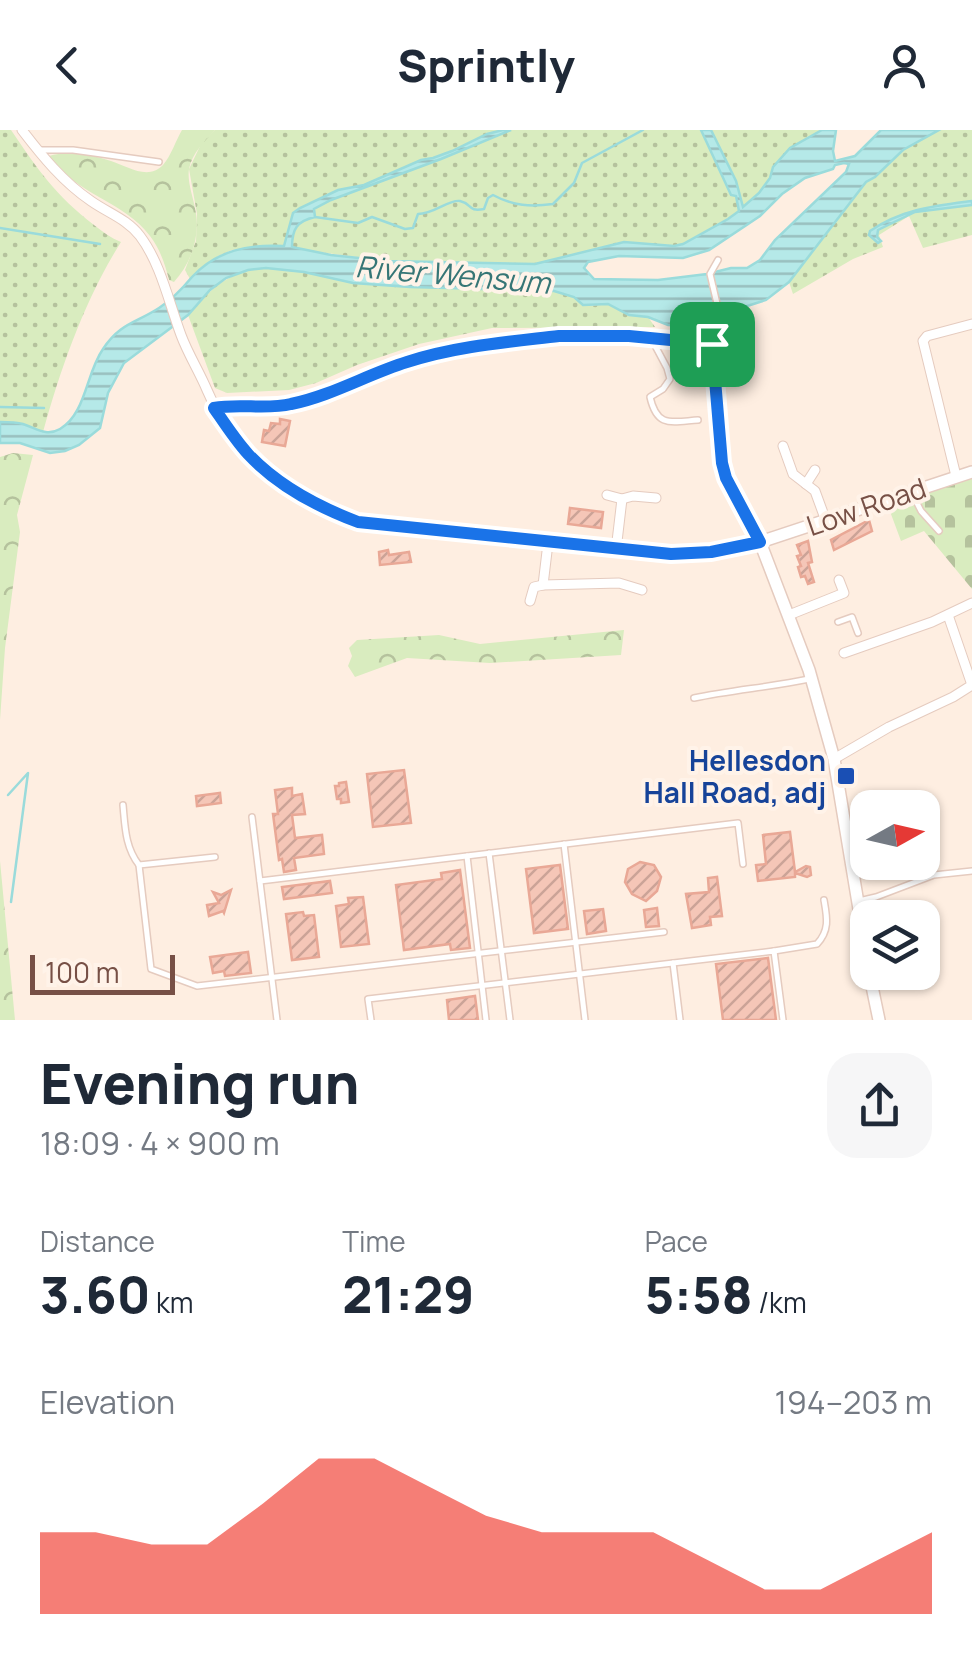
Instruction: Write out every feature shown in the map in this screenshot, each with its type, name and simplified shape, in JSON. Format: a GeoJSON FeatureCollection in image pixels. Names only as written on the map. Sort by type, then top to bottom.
{"type":"FeatureCollection","features":[{"type":"Feature","properties":{"kind":"street"},"geometry":{"type":"LineString","coordinates":[[22,130],[56,171],[89,200],[127,222],[139,234],[157,268],[178,328],[214,408],[248,454],[278,480],[330,512],[358,522],[616,550],[691,555],[760,542]]}},
{"type":"Feature","properties":{"kind":"street"},"geometry":{"type":"LineString","coordinates":[[956,476],[923,341],[927,336],[972,324]]}},
{"type":"Feature","properties":{"kind":"street"},"geometry":{"type":"LineString","coordinates":[[214,408],[287,406],[406,362],[480,346],[559,336],[629,336],[712,344],[722,463],[760,542],[812,679],[834,759],[856,900]]}},
{"type":"Feature","properties":{"kind":"street"},"geometry":{"type":"LineString","coordinates":[[783,446],[793,474],[815,492],[826,520]]}},
{"type":"Feature","properties":{"kind":"street"},"geometry":{"type":"LineString","coordinates":[[806,484],[815,470]]}},
{"type":"Feature","properties":{"kind":"street","name":"Low Road"},"geometry":{"type":"LineString","coordinates":[[760,542],[972,472]]}},
{"type":"Feature","properties":{"kind":"street"},"geometry":{"type":"LineString","coordinates":[[607,494],[622,499],[656,498]]}},
{"type":"Feature","properties":{"kind":"street"},"geometry":{"type":"LineString","coordinates":[[616,550],[622,499]]}},
{"type":"Feature","properties":{"kind":"street"},"geometry":{"type":"LineString","coordinates":[[530,601],[548,543]]}},
{"type":"Feature","properties":{"kind":"street"},"geometry":{"type":"LineString","coordinates":[[789,614],[844,593],[839,580]]}},
{"type":"Feature","properties":{"kind":"street"},"geometry":{"type":"LineString","coordinates":[[533,585],[631,581],[642,590]]}},
{"type":"Feature","properties":{"kind":"street"},"geometry":{"type":"LineString","coordinates":[[844,653],[972,603]]}},
{"type":"Feature","properties":{"kind":"street"},"geometry":{"type":"LineString","coordinates":[[834,759],[972,685],[948,615]]}},
{"type":"Feature","properties":{"kind":"street"},"geometry":{"type":"LineString","coordinates":[[858,633],[862,646]]}},
{"type":"Feature","properties":{"kind":"street"},"geometry":{"type":"LineString","coordinates":[[873,990],[879,1020]]}},
{"type":"Feature","properties":{"kind":"lane"},"geometry":{"type":"LineString","coordinates":[[38,150],[73,150],[159,162]]}},
{"type":"Feature","properties":{"kind":"lane"},"geometry":{"type":"LineString","coordinates":[[712,344],[721,334],[710,274],[718,260]]}},
{"type":"Feature","properties":{"kind":"lane"},"geometry":{"type":"LineString","coordinates":[[651,338],[670,380],[663,390],[650,396],[659,419],[698,420]]}},
{"type":"Feature","properties":{"kind":"lane"},"geometry":{"type":"LineString","coordinates":[[911,491],[921,511],[939,531]]}},
{"type":"Feature","properties":{"kind":"lane"},"geometry":{"type":"LineString","coordinates":[[838,622],[852,617],[858,633]]}},
{"type":"Feature","properties":{"kind":"lane"},"geometry":{"type":"LineString","coordinates":[[694,698],[812,679]]}},
{"type":"Feature","properties":{"kind":"lane"},"geometry":{"type":"LineString","coordinates":[[123,804],[127,842],[138,865],[151,969],[197,986],[664,932]]}},
{"type":"Feature","properties":{"kind":"lane"},"geometry":{"type":"LineString","coordinates":[[252,818],[277,1020]]}},
{"type":"Feature","properties":{"kind":"lane"},"geometry":{"type":"LineString","coordinates":[[260,881],[738,824],[743,864]]}},
{"type":"Feature","properties":{"kind":"lane"},"geometry":{"type":"LineString","coordinates":[[564,844],[584,1020]]}},
{"type":"Feature","properties":{"kind":"lane"},"geometry":{"type":"LineString","coordinates":[[489,853],[510,1020]]}},
{"type":"Feature","properties":{"kind":"lane"},"geometry":{"type":"LineString","coordinates":[[467,856],[486,1020]]}},
{"type":"Feature","properties":{"kind":"lane"},"geometry":{"type":"LineString","coordinates":[[138,865],[215,857]]}},
{"type":"Feature","properties":{"kind":"lane"},"geometry":{"type":"LineString","coordinates":[[861,900],[934,876],[972,871]]}},
{"type":"Feature","properties":{"kind":"lane"},"geometry":{"type":"LineString","coordinates":[[371,1020],[368,999],[817,944],[825,936],[824,900]]}},
{"type":"Feature","properties":{"kind":"lane"},"geometry":{"type":"LineString","coordinates":[[774,950],[783,1020]]}},
{"type":"Feature","properties":{"kind":"lane"},"geometry":{"type":"LineString","coordinates":[[673,963],[680,1020]]}},
{"type":"Feature","properties":{"kind":"green space"},"geometry":{"type":"Polygon","coordinates":[[[0,130],[11,130],[58,192],[80,214],[121,242],[75,334],[43,432],[20,423],[0,422],[0,130]]]}},
{"type":"Feature","properties":{"kind":"green space"},"geometry":{"type":"Polygon","coordinates":[[[182,130],[215,130],[199,148],[189,169],[197,218],[196,238],[186,266],[174,282],[169,280],[157,246],[139,224],[73,180],[49,156],[88,155],[151,172],[166,161],[182,130]]]}},
{"type":"Feature","properties":{"kind":"green space"},"geometry":{"type":"Polygon","coordinates":[[[215,130],[822,130],[790,148],[773,167],[759,193],[743,208],[740,194],[736,214],[683,244],[624,242],[535,264],[387,261],[266,245],[218,256],[190,279],[185,270],[196,241],[197,214],[189,169],[202,142],[215,130]]]}},
{"type":"Feature","properties":{"kind":"green space"},"geometry":{"type":"Polygon","coordinates":[[[939,130],[972,130],[972,235],[923,248],[909,216],[879,235],[883,247],[853,259],[793,294],[789,282],[866,182],[903,150],[939,130]]]}},
{"type":"Feature","properties":{"kind":"green space"},"geometry":{"type":"Polygon","coordinates":[[[266,268],[353,283],[554,291],[589,306],[608,304],[629,315],[648,317],[655,327],[492,328],[419,344],[289,390],[227,393],[215,388],[188,315],[222,282],[266,268]]]}},
{"type":"Feature","properties":{"kind":"green space"},"geometry":{"type":"Polygon","coordinates":[[[13,453],[33,455],[17,515],[20,532],[0,720],[0,457],[13,453]]]}},
{"type":"Feature","properties":{"kind":"green space"},"geometry":{"type":"Polygon","coordinates":[[[972,477],[972,589],[924,531],[901,541],[888,506],[972,477]]]}},
{"type":"Feature","properties":{"kind":"green space"},"geometry":{"type":"Polygon","coordinates":[[[624,630],[621,655],[490,663],[407,658],[355,677],[348,666],[352,656],[349,648],[357,640],[439,635],[480,644],[624,630]]]}},
{"type":"Feature","properties":{"kind":"green space"},"geometry":{"type":"Polygon","coordinates":[[[0,861],[15,1020],[0,1020],[0,861]]]}},
{"type":"Feature","properties":{"kind":"water","name":"River Wensum"},"geometry":{"type":"Polygon","coordinates":[[[511,130],[314,209],[315,217],[297,227],[292,247],[387,261],[535,264],[624,242],[674,246],[739,211],[736,196],[731,195],[701,130],[711,130],[736,181],[743,207],[759,193],[773,167],[790,148],[822,130],[836,130],[835,161],[855,156],[881,130],[939,130],[903,150],[866,182],[789,282],[766,300],[722,314],[719,322],[668,325],[629,315],[608,304],[583,305],[574,297],[554,291],[410,287],[353,283],[266,268],[248,270],[226,278],[210,290],[188,315],[124,363],[108,393],[100,428],[79,445],[50,453],[20,443],[0,443],[0,422],[50,432],[69,422],[109,340],[169,301],[212,260],[246,248],[284,246],[293,213],[300,208],[487,134],[511,130]],[[849,164],[835,165],[805,178],[760,216],[709,250],[683,258],[619,256],[588,262],[584,268],[594,279],[658,280],[747,268],[760,260],[775,240],[846,172],[849,164]]]}},
{"type":"Feature","properties":{"kind":"water"},"geometry":{"type":"Polygon","coordinates":[[[972,201],[972,205],[915,212],[878,230],[878,243],[869,235],[882,224],[907,213],[972,201]]]}},
{"type":"Feature","properties":{"kind":"building"},"geometry":{"type":"Polygon","coordinates":[[[280,419],[290,421],[285,446],[262,442],[264,430],[269,431],[271,423],[280,424],[280,419]]]}},
{"type":"Feature","properties":{"kind":"building"},"geometry":{"type":"Polygon","coordinates":[[[570,508],[603,512],[601,528],[568,524],[570,508]]]}},
{"type":"Feature","properties":{"kind":"building"},"geometry":{"type":"Polygon","coordinates":[[[869,520],[872,531],[834,550],[831,540],[869,520]]]}},
{"type":"Feature","properties":{"kind":"building"},"geometry":{"type":"Polygon","coordinates":[[[808,541],[812,562],[808,563],[814,582],[808,584],[798,567],[801,566],[797,556],[801,555],[797,545],[808,541]]]}},
{"type":"Feature","properties":{"kind":"building"},"geometry":{"type":"Polygon","coordinates":[[[388,550],[389,555],[409,552],[411,562],[380,565],[379,552],[388,550]]]}},
{"type":"Feature","properties":{"kind":"building"},"geometry":{"type":"Polygon","coordinates":[[[404,770],[411,823],[373,827],[367,774],[404,770]]]}},
{"type":"Feature","properties":{"kind":"building"},"geometry":{"type":"Polygon","coordinates":[[[346,782],[349,802],[341,803],[335,786],[346,782]]]}},
{"type":"Feature","properties":{"kind":"building"},"geometry":{"type":"Polygon","coordinates":[[[292,788],[292,796],[302,794],[305,814],[292,815],[295,838],[322,835],[324,854],[294,858],[296,870],[284,872],[273,814],[278,814],[275,790],[292,788]]]}},
{"type":"Feature","properties":{"kind":"building"},"geometry":{"type":"Polygon","coordinates":[[[220,793],[221,803],[197,806],[196,796],[220,793]]]}},
{"type":"Feature","properties":{"kind":"building"},"geometry":{"type":"Polygon","coordinates":[[[790,832],[795,872],[806,866],[810,867],[811,875],[795,873],[795,877],[758,881],[756,865],[766,864],[763,835],[790,832]]]}},
{"type":"Feature","properties":{"kind":"building"},"geometry":{"type":"Polygon","coordinates":[[[640,862],[654,865],[661,877],[657,891],[646,901],[632,894],[625,882],[628,869],[640,862]]]}},
{"type":"Feature","properties":{"kind":"building"},"geometry":{"type":"Polygon","coordinates":[[[560,865],[568,929],[534,933],[526,869],[560,865]]]}},
{"type":"Feature","properties":{"kind":"building"},"geometry":{"type":"Polygon","coordinates":[[[460,870],[470,948],[451,950],[450,944],[404,950],[396,885],[442,879],[441,873],[460,870]]]}},
{"type":"Feature","properties":{"kind":"building"},"geometry":{"type":"Polygon","coordinates":[[[717,877],[722,916],[710,917],[711,925],[692,928],[686,894],[709,892],[708,878],[717,877]]]}},
{"type":"Feature","properties":{"kind":"building"},"geometry":{"type":"Polygon","coordinates":[[[330,881],[332,893],[284,899],[282,887],[330,881]]]}},
{"type":"Feature","properties":{"kind":"building"},"geometry":{"type":"Polygon","coordinates":[[[231,890],[224,913],[209,916],[207,905],[219,903],[213,892],[221,895],[231,890]]]}},
{"type":"Feature","properties":{"kind":"building"},"geometry":{"type":"Polygon","coordinates":[[[363,897],[369,944],[341,947],[336,906],[349,904],[348,898],[363,897]]]}},
{"type":"Feature","properties":{"kind":"building"},"geometry":{"type":"Polygon","coordinates":[[[657,908],[659,926],[646,927],[644,910],[657,908]]]}},
{"type":"Feature","properties":{"kind":"building"},"geometry":{"type":"Polygon","coordinates":[[[603,909],[606,931],[587,934],[584,911],[603,909]]]}},
{"type":"Feature","properties":{"kind":"building"},"geometry":{"type":"Polygon","coordinates":[[[303,912],[304,916],[314,915],[319,957],[292,960],[286,914],[303,912]]]}},
{"type":"Feature","properties":{"kind":"building"},"geometry":{"type":"Polygon","coordinates":[[[248,952],[251,973],[213,973],[210,957],[248,952]]]}},
{"type":"Feature","properties":{"kind":"building"},"geometry":{"type":"Polygon","coordinates":[[[768,958],[776,1020],[723,1020],[716,964],[768,958]]]}},
{"type":"Feature","properties":{"kind":"building"},"geometry":{"type":"Polygon","coordinates":[[[475,996],[478,1020],[449,1020],[447,1000],[475,996]]]}},
{"type":"Feature","properties":{"kind":"waterway"},"geometry":{"type":"LineString","coordinates":[[315,217],[358,223],[372,217],[405,229],[413,228],[418,214],[456,201],[479,210],[493,195],[522,205],[553,204],[574,183],[582,163],[643,130]]}},
{"type":"Feature","properties":{"kind":"waterway"},"geometry":{"type":"LineString","coordinates":[[0,228],[100,244]]}},
{"type":"Feature","properties":{"kind":"waterway"},"geometry":{"type":"LineString","coordinates":[[0,407],[44,408]]}},
{"type":"Feature","properties":{"kind":"waterway"},"geometry":{"type":"LineString","coordinates":[[8,795],[28,773],[11,902]]}},
{"type":"Feature","properties":{"kind":"place","name":"Hellesdon Hall Road, adj"},"geometry":{"type":"Point","coordinates":[846,776]}},
{"type":"Feature","properties":{"kind":"route"},"geometry":{"type":"LineString","coordinates":[[629,336],[712,344],[722,463],[760,542],[691,555],[358,522],[330,512],[278,480],[248,454],[214,408],[287,406],[406,362],[520,340],[629,336]]}}]}
